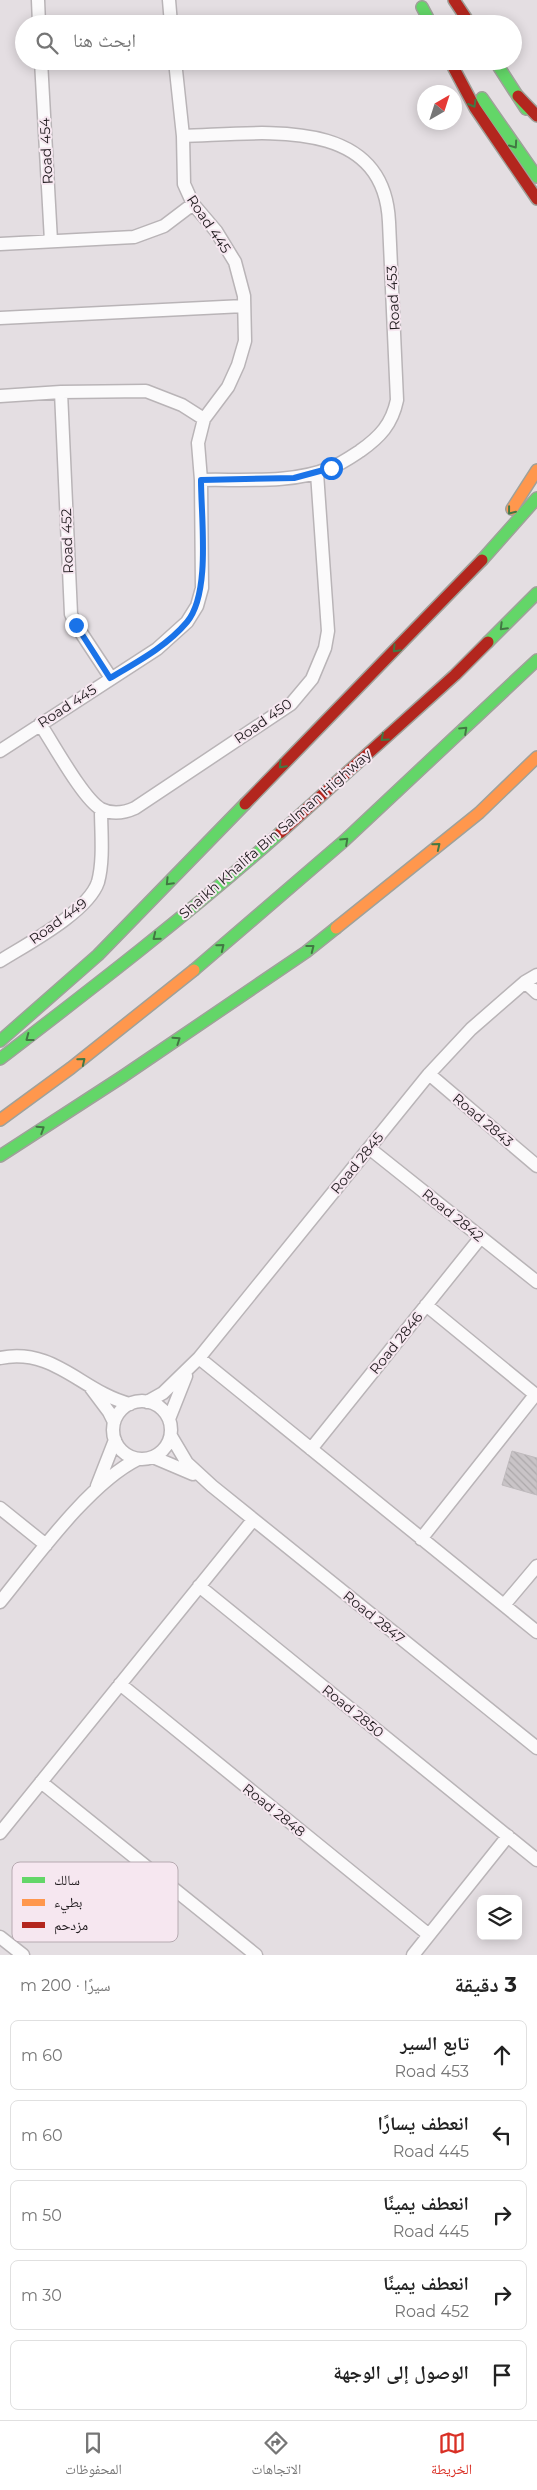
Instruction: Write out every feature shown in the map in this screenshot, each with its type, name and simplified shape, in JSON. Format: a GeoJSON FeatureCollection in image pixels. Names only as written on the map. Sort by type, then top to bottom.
{"type":"FeatureCollection","features":[{"type":"Feature","properties":{"kind":"main road"},"geometry":{"type":"LineString","coordinates":[[454,0],[464,15]]}},
{"type":"Feature","properties":{"kind":"main road"},"geometry":{"type":"LineString","coordinates":[[420,4],[427,15]]}},
{"type":"Feature","properties":{"kind":"main road"},"geometry":{"type":"LineString","coordinates":[[455,70],[475,108],[537,199]]}},
{"type":"Feature","properties":{"kind":"main road"},"geometry":{"type":"LineString","coordinates":[[464,70],[537,177]]}},
{"type":"Feature","properties":{"kind":"main road"},"geometry":{"type":"LineString","coordinates":[[501,70],[537,125]]}},
{"type":"Feature","properties":{"kind":"main road"},"geometry":{"type":"LineString","coordinates":[[518,96],[537,116]]}},
{"type":"Feature","properties":{"kind":"main road"},"geometry":{"type":"LineString","coordinates":[[430,614],[516,505],[537,470]]}},
{"type":"Feature","properties":{"kind":"main road"},"geometry":{"type":"LineString","coordinates":[[0,1041],[98,955],[485,557],[537,498]]}},
{"type":"Feature","properties":{"kind":"main road","name":"Shaikh Khalifa Bin Salman Highway"},"geometry":{"type":"LineString","coordinates":[[0,1059],[92,989],[227,880],[455,674],[537,592]]}},
{"type":"Feature","properties":{"kind":"main road"},"geometry":{"type":"LineString","coordinates":[[0,1120],[72,1069],[255,919],[347,839],[537,660]]}},
{"type":"Feature","properties":{"kind":"main road"},"geometry":{"type":"LineString","coordinates":[[0,1156],[122,1077],[306,952],[479,813],[537,757]]}},
{"type":"Feature","properties":{"kind":"street"},"geometry":{"type":"LineString","coordinates":[[38,0],[39,15]]}},
{"type":"Feature","properties":{"kind":"street"},"geometry":{"type":"LineString","coordinates":[[169,0],[171,15]]}},
{"type":"Feature","properties":{"kind":"street","name":"Road 454"},"geometry":{"type":"LineString","coordinates":[[42,70],[51,241]]}},
{"type":"Feature","properties":{"kind":"street","name":"Road 445"},"geometry":{"type":"LineString","coordinates":[[0,750],[157,649],[187,622],[196,606],[202,588],[201,480],[198,443],[204,419],[228,386],[238,365],[245,340],[244,306],[235,262],[216,231],[193,204],[184,184],[183,136],[176,70]]}},
{"type":"Feature","properties":{"kind":"street","name":"Road 453"},"geometry":{"type":"LineString","coordinates":[[183,136],[287,133],[322,138],[354,154],[365,162],[381,183],[389,209],[397,388],[395,411],[390,422],[375,440],[344,461],[317,473],[294,478],[201,480]]}},
{"type":"Feature","properties":{"kind":"street"},"geometry":{"type":"LineString","coordinates":[[0,244],[134,237],[164,226],[193,204]]}},
{"type":"Feature","properties":{"kind":"street"},"geometry":{"type":"LineString","coordinates":[[0,318],[244,306]]}},
{"type":"Feature","properties":{"kind":"street"},"geometry":{"type":"LineString","coordinates":[[0,396],[61,392],[146,391],[182,405],[204,419]]}},
{"type":"Feature","properties":{"kind":"street","name":"Road 452"},"geometry":{"type":"LineString","coordinates":[[61,392],[71,614],[110,678]]}},
{"type":"Feature","properties":{"kind":"street","name":"Road 450"},"geometry":{"type":"LineString","coordinates":[[101,809],[118,813],[135,808],[290,704],[312,679],[325,648],[328,631],[317,473]]}},
{"type":"Feature","properties":{"kind":"street"},"geometry":{"type":"LineString","coordinates":[[40,724],[89,797],[101,809]]}},
{"type":"Feature","properties":{"kind":"street","name":"Road 449"},"geometry":{"type":"LineString","coordinates":[[0,962],[82,907],[94,892],[100,873],[101,809]]}},
{"type":"Feature","properties":{"kind":"street","name":"Road 2845"},"geometry":{"type":"LineString","coordinates":[[147,1402],[163,1393],[195,1363],[429,1074],[471,1028],[525,982],[537,975]]}},
{"type":"Feature","properties":{"kind":"street"},"geometry":{"type":"LineString","coordinates":[[525,982],[537,993]]}},
{"type":"Feature","properties":{"kind":"street","name":"Road 2843"},"geometry":{"type":"LineString","coordinates":[[429,1074],[537,1166]]}},
{"type":"Feature","properties":{"kind":"street","name":"Road 2842"},"geometry":{"type":"LineString","coordinates":[[369,1148],[537,1282]]}},
{"type":"Feature","properties":{"kind":"street","name":"Road 2846"},"geometry":{"type":"LineString","coordinates":[[310,1449],[481,1237]]}},
{"type":"Feature","properties":{"kind":"street"},"geometry":{"type":"LineString","coordinates":[[421,1539],[536,1396],[426,1305]]}},
{"type":"Feature","properties":{"kind":"street"},"geometry":{"type":"LineString","coordinates":[[0,1358],[30,1357],[53,1363],[89,1386],[130,1404]]}},
{"type":"Feature","properties":{"kind":"street"},"geometry":{"type":"LineString","coordinates":[[195,1363],[310,1449],[537,1632]]}},
{"type":"Feature","properties":{"kind":"street","name":"Road 2845"},"geometry":{"type":"LineString","coordinates":[[168,1419],[174,1401],[195,1363]]}},
{"type":"Feature","properties":{"kind":"street"},"geometry":{"type":"LineString","coordinates":[[89,1386],[110,1412],[114,1422],[115,1440],[95,1490]]}},
{"type":"Feature","properties":{"kind":"street"},"geometry":{"type":"LineString","coordinates":[[0,1602],[95,1490],[115,1473],[138,1459],[153,1457],[164,1448],[171,1436],[168,1419],[160,1408],[147,1402],[130,1404],[120,1411],[114,1422]]}},
{"type":"Feature","properties":{"kind":"street","name":"Road 2847"},"geometry":{"type":"LineString","coordinates":[[171,1436],[188,1463],[212,1486],[537,1748]]}},
{"type":"Feature","properties":{"kind":"street"},"geometry":{"type":"LineString","coordinates":[[115,1440],[124,1453],[138,1459]]}},
{"type":"Feature","properties":{"kind":"street","name":"Road 2847"},"geometry":{"type":"LineString","coordinates":[[153,1457],[184,1469],[212,1486]]}},
{"type":"Feature","properties":{"kind":"street"},"geometry":{"type":"LineString","coordinates":[[0,1508],[46,1546]]}},
{"type":"Feature","properties":{"kind":"street"},"geometry":{"type":"LineString","coordinates":[[0,1833],[252,1520]]}},
{"type":"Feature","properties":{"kind":"street"},"geometry":{"type":"LineString","coordinates":[[504,1605],[537,1566]]}},
{"type":"Feature","properties":{"kind":"street","name":"Road 2850"},"geometry":{"type":"LineString","coordinates":[[199,1586],[537,1860]]}},
{"type":"Feature","properties":{"kind":"street","name":"Road 2848"},"geometry":{"type":"LineString","coordinates":[[120,1684],[429,1935]]}},
{"type":"Feature","properties":{"kind":"street"},"geometry":{"type":"LineString","coordinates":[[41,1782],[140,1862]]}},
{"type":"Feature","properties":{"kind":"street"},"geometry":{"type":"LineString","coordinates":[[413,1955],[508,1836]]}},
{"type":"Feature","properties":{"kind":"street"},"geometry":{"type":"LineString","coordinates":[[178,1892],[256,1955]]}},
{"type":"Feature","properties":{"kind":"street"},"geometry":{"type":"LineString","coordinates":[[0,1937],[23,1955]]}},
{"type":"Feature","properties":{"kind":"building"},"geometry":{"type":"Polygon","coordinates":[[[512,1451],[537,1458],[537,1495],[502,1485],[512,1451]]]}},
{"type":"Feature","properties":{"kind":"traffic: fast"},"geometry":{"type":"LineString","coordinates":[[422,7],[426,15]]}},
{"type":"Feature","properties":{"kind":"traffic: fast"},"geometry":{"type":"LineString","coordinates":[[501,70],[526,109]]}},
{"type":"Feature","properties":{"kind":"traffic: fast"},"geometry":{"type":"LineString","coordinates":[[482,98],[537,177]]}},
{"type":"Feature","properties":{"kind":"traffic: fast"},"geometry":{"type":"LineString","coordinates":[[482,560],[537,498]]}},
{"type":"Feature","properties":{"kind":"traffic: fast"},"geometry":{"type":"LineString","coordinates":[[488,642],[537,593]]}},
{"type":"Feature","properties":{"kind":"traffic: fast"},"geometry":{"type":"LineString","coordinates":[[194,970],[344,841],[537,660]]}},
{"type":"Feature","properties":{"kind":"traffic: fast"},"geometry":{"type":"LineString","coordinates":[[0,1041],[98,955],[245,804]]}},
{"type":"Feature","properties":{"kind":"traffic: fast"},"geometry":{"type":"LineString","coordinates":[[0,1059],[107,977],[280,833]]}},
{"type":"Feature","properties":{"kind":"traffic: fast"},"geometry":{"type":"LineString","coordinates":[[0,1156],[122,1077],[306,952],[336,928]]}},
{"type":"Feature","properties":{"kind":"traffic: slow"},"geometry":{"type":"LineString","coordinates":[[512,509],[537,470]]}},
{"type":"Feature","properties":{"kind":"traffic: slow"},"geometry":{"type":"LineString","coordinates":[[336,928],[479,813],[537,757]]}},
{"type":"Feature","properties":{"kind":"traffic: slow"},"geometry":{"type":"LineString","coordinates":[[0,1120],[71,1068],[194,970]]}},
{"type":"Feature","properties":{"kind":"traffic: jam"},"geometry":{"type":"LineString","coordinates":[[454,0],[464,15]]}},
{"type":"Feature","properties":{"kind":"traffic: jam"},"geometry":{"type":"LineString","coordinates":[[455,70],[475,108],[537,199]]}},
{"type":"Feature","properties":{"kind":"traffic: jam"},"geometry":{"type":"LineString","coordinates":[[518,96],[537,116]]}},
{"type":"Feature","properties":{"kind":"traffic: jam"},"geometry":{"type":"LineString","coordinates":[[245,804],[482,560]]}},
{"type":"Feature","properties":{"kind":"traffic: jam"},"geometry":{"type":"LineString","coordinates":[[280,833],[455,675],[488,642]]}},
{"type":"Feature","properties":{"kind":"route"},"geometry":{"type":"LineString","coordinates":[[76,625],[110,678],[157,649],[187,622],[196,606],[202,588],[201,480],[294,478],[331,468]]}}]}
